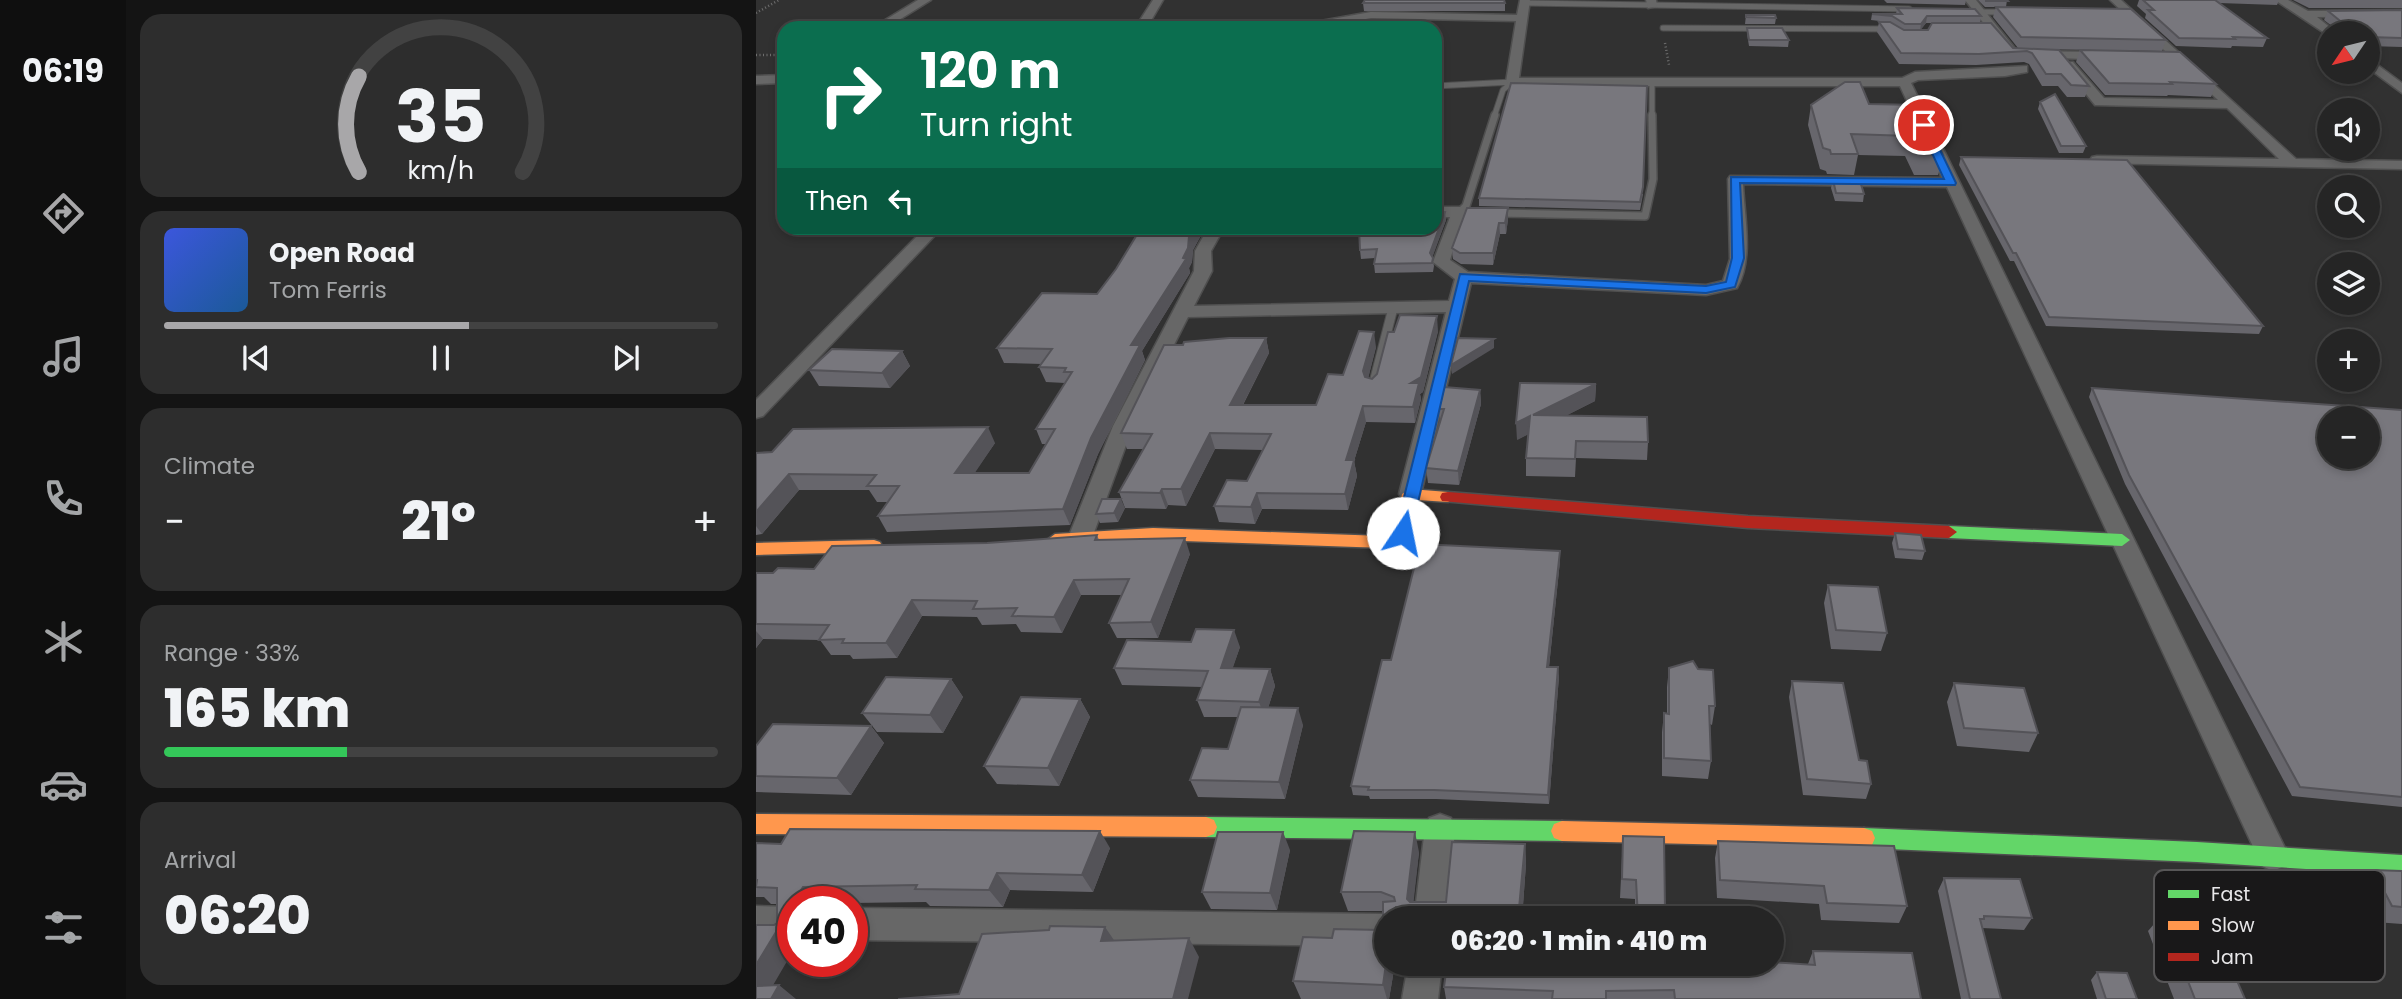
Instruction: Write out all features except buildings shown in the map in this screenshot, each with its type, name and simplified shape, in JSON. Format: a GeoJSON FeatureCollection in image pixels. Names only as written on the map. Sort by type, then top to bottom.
{"type":"FeatureCollection","features":[{"type":"Feature","properties":{"kind":"street"},"geometry":{"type":"LineString","coordinates":[[890,21],[926,0]]}},
{"type":"Feature","properties":{"kind":"street"},"geometry":{"type":"LineString","coordinates":[[1146,21],[1158,0]]}},
{"type":"Feature","properties":{"kind":"street"},"geometry":{"type":"LineString","coordinates":[[2115,0],[2123,14],[2180,58],[2291,162]]}},
{"type":"Feature","properties":{"kind":"street"},"geometry":{"type":"LineString","coordinates":[[2280,0],[2317,22]]}},
{"type":"Feature","properties":{"kind":"street"},"geometry":{"type":"LineString","coordinates":[[1525,2],[1512,82],[1904,82],[1915,76],[2023,69]]}},
{"type":"Feature","properties":{"kind":"street"},"geometry":{"type":"LineString","coordinates":[[1973,8],[1986,28],[2014,54],[2127,56]]}},
{"type":"Feature","properties":{"kind":"street"},"geometry":{"type":"LineString","coordinates":[[2306,14],[2402,13]]}},
{"type":"Feature","properties":{"kind":"street"},"geometry":{"type":"LineString","coordinates":[[1333,21],[1349,16],[1521,18]]}},
{"type":"Feature","properties":{"kind":"street"},"geometry":{"type":"LineString","coordinates":[[1346,21],[1349,16]]}},
{"type":"Feature","properties":{"kind":"street"},"geometry":{"type":"LineString","coordinates":[[2060,55],[2100,102],[2230,104]]}},
{"type":"Feature","properties":{"kind":"street"},"geometry":{"type":"LineString","coordinates":[[2153,57],[2180,58]]}},
{"type":"Feature","properties":{"kind":"street"},"geometry":{"type":"LineString","coordinates":[[2380,72],[2402,89]]}},
{"type":"Feature","properties":{"kind":"street"},"geometry":{"type":"LineString","coordinates":[[756,80],[777,79]]}},
{"type":"Feature","properties":{"kind":"street"},"geometry":{"type":"LineString","coordinates":[[1904,82],[1945,158],[1951,183],[2273,856]]}},
{"type":"Feature","properties":{"kind":"street"},"geometry":{"type":"LineString","coordinates":[[2080,160],[2402,165]]}},
{"type":"Feature","properties":{"kind":"street"},"geometry":{"type":"LineString","coordinates":[[1466,212],[1451,229],[1441,262],[1464,277],[1706,290],[1731,284],[1738,258],[1735,179],[1951,183]]}},
{"type":"Feature","properties":{"kind":"street"},"geometry":{"type":"LineString","coordinates":[[1442,212],[1466,212]]}},
{"type":"Feature","properties":{"kind":"street"},"geometry":{"type":"LineString","coordinates":[[756,412],[927,235]]}},
{"type":"Feature","properties":{"kind":"street"},"geometry":{"type":"LineString","coordinates":[[1080,538],[1123,426],[1166,353],[1181,312],[1203,271],[1203,251],[1212,235]]}},
{"type":"Feature","properties":{"kind":"street"},"geometry":{"type":"LineString","coordinates":[[1044,541],[1153,534],[1385,542],[1403,533],[1410,494],[1464,277]]}},
{"type":"Feature","properties":{"kind":"street"},"geometry":{"type":"LineString","coordinates":[[1181,312],[1456,306]]}},
{"type":"Feature","properties":{"kind":"street"},"geometry":{"type":"LineString","coordinates":[[1410,494],[1748,522],[2122,540]]}},
{"type":"Feature","properties":{"kind":"street"},"geometry":{"type":"LineString","coordinates":[[756,549],[891,546]]}},
{"type":"Feature","properties":{"kind":"street"},"geometry":{"type":"LineString","coordinates":[[756,824],[1440,828],[1898,841],[2273,856],[2402,865]]}},
{"type":"Feature","properties":{"kind":"street"},"geometry":{"type":"LineString","coordinates":[[1432,906],[1440,828]]}},
{"type":"Feature","properties":{"kind":"street"},"geometry":{"type":"LineString","coordinates":[[756,922],[777,923]]}},
{"type":"Feature","properties":{"kind":"street"},"geometry":{"type":"LineString","coordinates":[[868,924],[1374,930]]}},
{"type":"Feature","properties":{"kind":"street"},"geometry":{"type":"LineString","coordinates":[[1420,999],[1423,976]]}},
{"type":"Feature","properties":{"kind":"lane"},"geometry":{"type":"LineString","coordinates":[[1525,2],[1912,9]]}},
{"type":"Feature","properties":{"kind":"lane"},"geometry":{"type":"LineString","coordinates":[[1973,8],[2015,13]]}},
{"type":"Feature","properties":{"kind":"lane"},"geometry":{"type":"LineString","coordinates":[[1663,28],[1862,30],[1867,27],[1890,27],[1896,32]]}},
{"type":"Feature","properties":{"kind":"lane"},"geometry":{"type":"LineString","coordinates":[[1442,86],[1512,82]]}},
{"type":"Feature","properties":{"kind":"lane"},"geometry":{"type":"LineString","coordinates":[[1466,212],[1503,90],[1512,82]]}},
{"type":"Feature","properties":{"kind":"lane"},"geometry":{"type":"LineString","coordinates":[[1485,213],[1645,216],[1653,179],[1652,84]]}},
{"type":"Feature","properties":{"kind":"lane"},"geometry":{"type":"LineString","coordinates":[[1373,388],[1393,308]]}},
{"type":"Feature","properties":{"kind":"path"},"geometry":{"type":"LineString","coordinates":[[756,13],[779,0]]}},
{"type":"Feature","properties":{"kind":"path"},"geometry":{"type":"LineString","coordinates":[[756,55],[777,55]]}},
{"type":"Feature","properties":{"kind":"traffic: fast"},"geometry":{"type":"LineString","coordinates":[[1949,532],[2122,540]]}},
{"type":"Feature","properties":{"kind":"traffic: fast"},"geometry":{"type":"LineString","coordinates":[[1206,827],[1562,831]]}},
{"type":"Feature","properties":{"kind":"traffic: fast"},"geometry":{"type":"LineString","coordinates":[[1864,838],[2197,852],[2402,865]]}},
{"type":"Feature","properties":{"kind":"traffic: slow"},"geometry":{"type":"LineString","coordinates":[[1055,540],[1153,534],[1385,542],[1403,533],[1410,494],[1448,497]]}},
{"type":"Feature","properties":{"kind":"traffic: slow"},"geometry":{"type":"LineString","coordinates":[[756,549],[874,546]]}},
{"type":"Feature","properties":{"kind":"traffic: slow"},"geometry":{"type":"LineString","coordinates":[[756,824],[1206,827]]}},
{"type":"Feature","properties":{"kind":"traffic: slow"},"geometry":{"type":"LineString","coordinates":[[1562,831],[1864,838]]}},
{"type":"Feature","properties":{"kind":"traffic: jam"},"geometry":{"type":"LineString","coordinates":[[1448,497],[1748,522],[1949,532]]}},
{"type":"Feature","properties":{"kind":"route"},"geometry":{"type":"LineString","coordinates":[[1403,533],[1410,494],[1464,277],[1706,290],[1731,284],[1738,258],[1735,179],[1951,183],[1924,125]]}}]}
